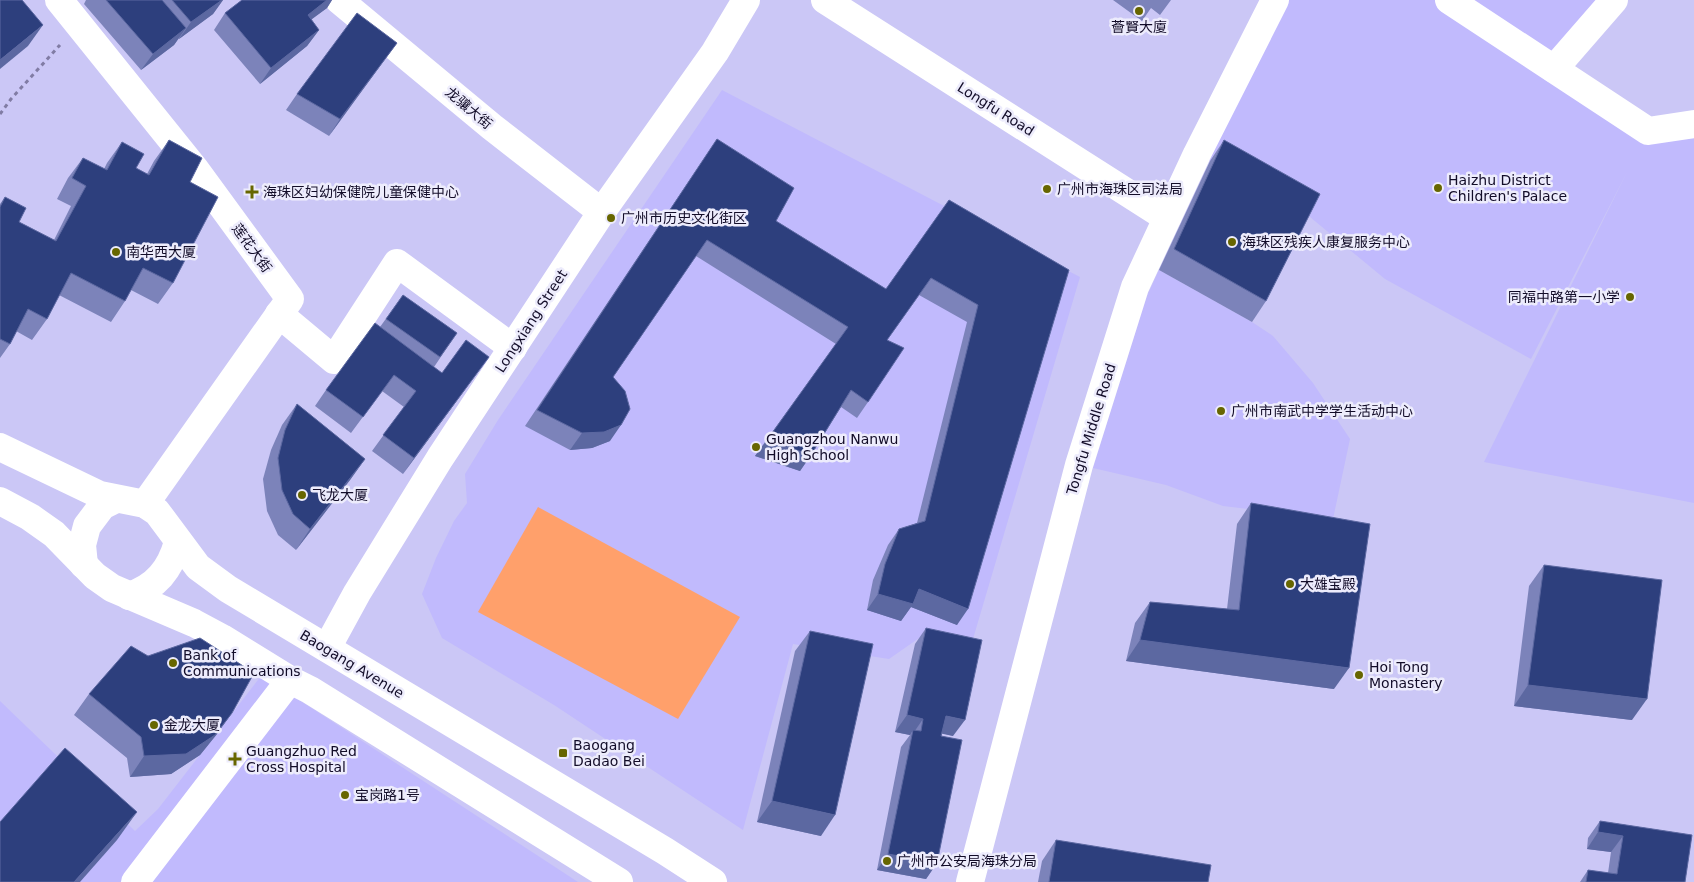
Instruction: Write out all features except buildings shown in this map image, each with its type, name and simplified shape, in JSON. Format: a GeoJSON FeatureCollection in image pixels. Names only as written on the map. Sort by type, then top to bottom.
{"type":"FeatureCollection","features":[{"type":"Feature","properties":{"kind":"main road","name":"莲花大街"},"geometry":{"type":"LineString","coordinates":[[59,0],[195,169],[290,299],[145,504]]}},
{"type":"Feature","properties":{"kind":"main road","name":"龙骧大街"},"geometry":{"type":"LineString","coordinates":[[340,0],[492,127],[595,207],[603,210]]}},
{"type":"Feature","properties":{"kind":"main road","name":"Longxiang Street"},"geometry":{"type":"LineString","coordinates":[[327,648],[357,593],[435,466],[603,210],[715,52],[746,0]]}},
{"type":"Feature","properties":{"kind":"main road","name":"Longfu Road"},"geometry":{"type":"LineString","coordinates":[[825,0],[1167,218]]}},
{"type":"Feature","properties":{"kind":"main road","name":"Tongfu Middle Road"},"geometry":{"type":"LineString","coordinates":[[970,882],[1079,465],[1135,287],[1201,145],[1275,0]]}},
{"type":"Feature","properties":{"kind":"main road"},"geometry":{"type":"LineString","coordinates":[[1449,0],[1648,131],[1694,124]]}},
{"type":"Feature","properties":{"kind":"main road"},"geometry":{"type":"LineString","coordinates":[[1554,69],[1614,0]]}},
{"type":"Feature","properties":{"kind":"main road"},"geometry":{"type":"LineString","coordinates":[[279,314],[334,360],[397,263],[513,348]]}},
{"type":"Feature","properties":{"kind":"main road"},"geometry":{"type":"LineString","coordinates":[[0,446],[100,495],[145,504]]}},
{"type":"Feature","properties":{"kind":"main road"},"geometry":{"type":"LineString","coordinates":[[84,565],[82,545],[87,526],[102,506],[116,498]]}},
{"type":"Feature","properties":{"kind":"main road"},"geometry":{"type":"LineString","coordinates":[[0,501],[30,517],[54,534],[95,576],[112,588],[165,609],[222,638],[290,680],[310,690],[619,882]]}},
{"type":"Feature","properties":{"kind":"main road","name":"Baogang Avenue"},"geometry":{"type":"LineString","coordinates":[[145,504],[157,512],[198,567],[228,589],[713,882]]}},
{"type":"Feature","properties":{"kind":"main road"},"geometry":{"type":"LineString","coordinates":[[129,596],[143,591],[161,577],[174,556],[178,542]]}},
{"type":"Feature","properties":{"kind":"main road"},"geometry":{"type":"LineString","coordinates":[[135,882],[290,680]]}},
{"type":"Feature","properties":{"kind":"path"},"geometry":{"type":"LineString","coordinates":[[0,114],[11,99],[79,25]]}},
{"type":"Feature","properties":{"kind":"shaded area","name":"Haizhu District Children's Palace"},"geometry":{"type":"Polygon","coordinates":[[[1273,0],[1614,0],[1554,69],[1648,131],[1694,127],[1694,503],[1484,462],[1627,172],[1531,359],[1385,279],[1310,217],[1197,154],[1273,0]]]}},
{"type":"Feature","properties":{"kind":"shaded area","name":"Guangzhou Nanwu High School"},"geometry":{"type":"Polygon","coordinates":[[[722,90],[1080,277],[970,649],[922,636],[889,659],[793,644],[743,830],[554,705],[442,638],[422,594],[436,558],[454,521],[467,503],[465,474],[498,420],[722,90]]]}},
{"type":"Feature","properties":{"kind":"shaded area","name":"广州市南武中学学生活动中心"},"geometry":{"type":"Polygon","coordinates":[[[1159,270],[1252,322],[1273,336],[1313,383],[1350,439],[1333,519],[1223,506],[1166,485],[1093,468],[1147,296],[1159,270]]]}},
{"type":"Feature","properties":{"kind":"shaded area"},"geometry":{"type":"Polygon","coordinates":[[[538,507],[740,617],[678,719],[478,612],[538,507]]]}},
{"type":"Feature","properties":{"kind":"shaded area"},"geometry":{"type":"Polygon","coordinates":[[[261,676],[578,882],[0,882],[0,701],[135,831],[158,809],[261,676]]]}},
{"type":"Feature","properties":{"kind":"place","name":"薈賢大廈"},"geometry":{"type":"Point","coordinates":[1139,11]}},
{"type":"Feature","properties":{"kind":"place","name":"Haizhu District Children's Palace"},"geometry":{"type":"Point","coordinates":[1438,188]}},
{"type":"Feature","properties":{"kind":"place","name":"广州市海珠区司法局"},"geometry":{"type":"Point","coordinates":[1047,189]}},
{"type":"Feature","properties":{"kind":"place","name":"海珠区妇幼保健院儿童保健中心"},"geometry":{"type":"Point","coordinates":[252,192]}},
{"type":"Feature","properties":{"kind":"place","name":"广州市历史文化街区"},"geometry":{"type":"Point","coordinates":[611,218]}},
{"type":"Feature","properties":{"kind":"place","name":"海珠区残疾人康复服务中心"},"geometry":{"type":"Point","coordinates":[1232,242]}},
{"type":"Feature","properties":{"kind":"place","name":"南华西大厦"},"geometry":{"type":"Point","coordinates":[116,252]}},
{"type":"Feature","properties":{"kind":"place","name":"同福中路第一小学"},"geometry":{"type":"Point","coordinates":[1630,297]}},
{"type":"Feature","properties":{"kind":"place","name":"广州市南武中学学生活动中心"},"geometry":{"type":"Point","coordinates":[1221,411]}},
{"type":"Feature","properties":{"kind":"place","name":"Guangzhou Nanwu High School"},"geometry":{"type":"Point","coordinates":[756,447]}},
{"type":"Feature","properties":{"kind":"place","name":"飞龙大厦"},"geometry":{"type":"Point","coordinates":[302,495]}},
{"type":"Feature","properties":{"kind":"place","name":"大雄宝殿"},"geometry":{"type":"Point","coordinates":[1290,584]}},
{"type":"Feature","properties":{"kind":"place","name":"Bank of Communications"},"geometry":{"type":"Point","coordinates":[173,663]}},
{"type":"Feature","properties":{"kind":"place","name":"Hoi Tong Monastery"},"geometry":{"type":"Point","coordinates":[1359,675]}},
{"type":"Feature","properties":{"kind":"place","name":"金龙大厦"},"geometry":{"type":"Point","coordinates":[154,725]}},
{"type":"Feature","properties":{"kind":"place","name":"Baogang Dadao Bei"},"geometry":{"type":"Point","coordinates":[563,753]}},
{"type":"Feature","properties":{"kind":"place","name":"Guangzhuo Red Cross Hospital"},"geometry":{"type":"Point","coordinates":[235,759]}},
{"type":"Feature","properties":{"kind":"place","name":"宝岗路1号"},"geometry":{"type":"Point","coordinates":[345,795]}},
{"type":"Feature","properties":{"kind":"place","name":"广州市公安局海珠分局"},"geometry":{"type":"Point","coordinates":[887,861]}}]}
